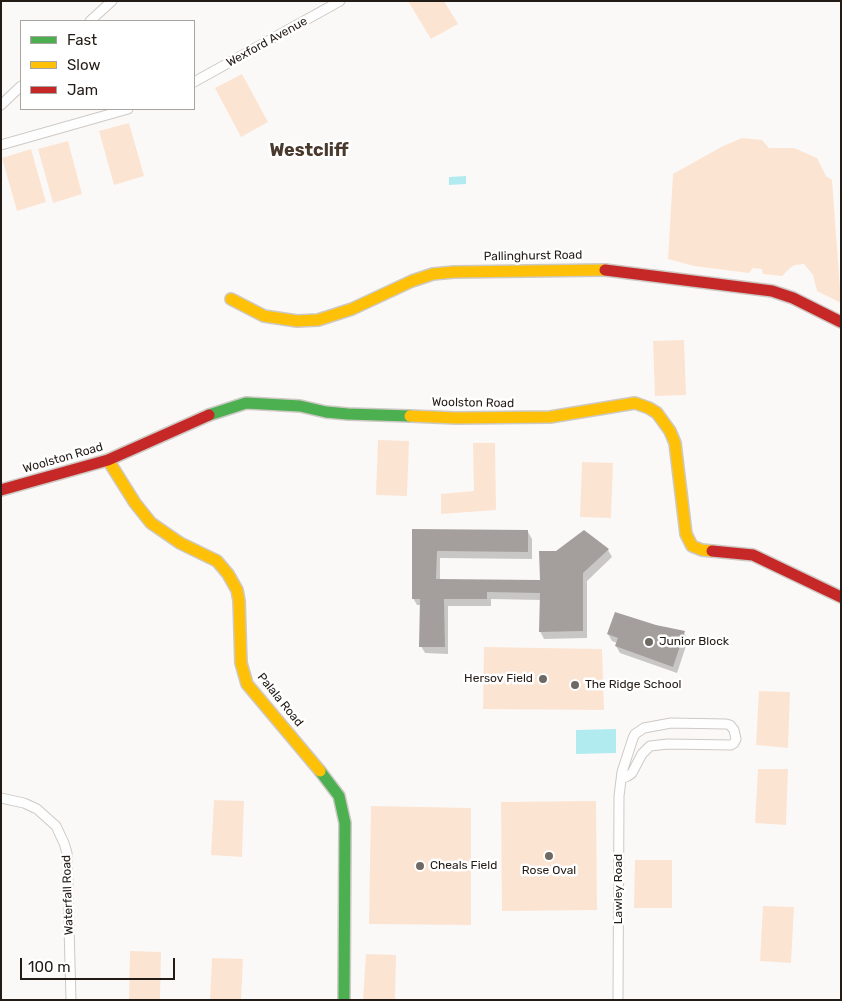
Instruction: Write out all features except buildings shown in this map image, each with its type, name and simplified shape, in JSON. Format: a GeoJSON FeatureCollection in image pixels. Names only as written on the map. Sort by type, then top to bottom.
{"type":"FeatureCollection","features":[{"type":"Feature","properties":{"kind":"street"},"geometry":{"type":"LineString","coordinates":[[91,20],[112,1]]}},
{"type":"Feature","properties":{"kind":"street","name":"Wexford Avenue"},"geometry":{"type":"LineString","coordinates":[[195,81],[340,1]]}},
{"type":"Feature","properties":{"kind":"street"},"geometry":{"type":"LineString","coordinates":[[1,105],[20,87]]}},
{"type":"Feature","properties":{"kind":"street"},"geometry":{"type":"LineString","coordinates":[[1,139],[6,144],[125,110]]}},
{"type":"Feature","properties":{"kind":"street","name":"Pallinghurst Road"},"geometry":{"type":"LineString","coordinates":[[231,299],[264,316],[297,321],[318,320],[352,309],[412,281],[433,274],[600,269],[772,291],[793,298],[841,322]]}},
{"type":"Feature","properties":{"kind":"street","name":"Woolston Road"},"geometry":{"type":"LineString","coordinates":[[1,490],[108,460],[206,416],[238,404],[300,406],[326,412],[348,414],[456,418],[550,417],[616,404],[641,404],[657,413],[670,431],[675,443],[686,534],[692,546],[702,550],[752,555],[841,597]]}},
{"type":"Feature","properties":{"kind":"street","name":"Palala Road"},"geometry":{"type":"LineString","coordinates":[[108,460],[135,503],[151,523],[164,534],[217,561],[228,574],[237,590],[239,601],[241,663],[247,684],[339,796],[345,823],[344,1000]]}},
{"type":"Feature","properties":{"kind":"street","name":"Lawley Road"},"geometry":{"type":"LineString","coordinates":[[618,1000],[619,796],[623,778],[622,772],[633,738],[635,734],[644,728],[671,723],[726,724],[730,725],[734,730],[736,739],[731,745],[668,744],[650,746],[645,750],[632,772],[623,778]]}},
{"type":"Feature","properties":{"kind":"street","name":"Waterfall Road"},"geometry":{"type":"LineString","coordinates":[[1,798],[24,803],[37,809],[56,826],[64,842],[67,854],[71,1000]]}},
{"type":"Feature","properties":{"kind":"shaded area"},"geometry":{"type":"Polygon","coordinates":[[[408,1],[444,1],[458,24],[431,39],[408,1]]]}},
{"type":"Feature","properties":{"kind":"shaded area"},"geometry":{"type":"Polygon","coordinates":[[[242,74],[268,122],[241,137],[215,88],[242,74]]]}},
{"type":"Feature","properties":{"kind":"shaded area"},"geometry":{"type":"Polygon","coordinates":[[[129,123],[144,176],[114,185],[99,131],[129,123]]]}},
{"type":"Feature","properties":{"kind":"shaded area"},"geometry":{"type":"Polygon","coordinates":[[[742,138],[762,140],[769,148],[794,148],[817,158],[826,176],[832,180],[841,303],[817,291],[813,275],[804,264],[795,265],[782,276],[763,274],[762,269],[753,268],[749,273],[694,266],[668,259],[673,174],[723,146],[742,138]]]}},
{"type":"Feature","properties":{"kind":"shaded area"},"geometry":{"type":"Polygon","coordinates":[[[68,141],[82,194],[53,203],[38,149],[68,141]]]}},
{"type":"Feature","properties":{"kind":"shaded area"},"geometry":{"type":"Polygon","coordinates":[[[31,149],[46,202],[17,211],[2,158],[31,149]]]}},
{"type":"Feature","properties":{"kind":"shaded area"},"geometry":{"type":"Polygon","coordinates":[[[684,340],[686,395],[655,396],[653,341],[684,340]]]}},
{"type":"Feature","properties":{"kind":"shaded area"},"geometry":{"type":"Polygon","coordinates":[[[378,440],[409,441],[407,496],[376,495],[378,440]]]}},
{"type":"Feature","properties":{"kind":"shaded area"},"geometry":{"type":"Polygon","coordinates":[[[473,443],[495,443],[496,510],[441,514],[441,494],[474,491],[473,443]]]}},
{"type":"Feature","properties":{"kind":"shaded area"},"geometry":{"type":"Polygon","coordinates":[[[582,462],[613,463],[611,518],[580,517],[582,462]]]}},
{"type":"Feature","properties":{"kind":"shaded area","name":"Hersov Field"},"geometry":{"type":"Polygon","coordinates":[[[484,647],[602,649],[604,710],[483,709],[484,647]]]}},
{"type":"Feature","properties":{"kind":"shaded area"},"geometry":{"type":"Polygon","coordinates":[[[759,691],[790,692],[788,748],[756,745],[759,691]]]}},
{"type":"Feature","properties":{"kind":"shaded area"},"geometry":{"type":"Polygon","coordinates":[[[758,769],[788,769],[786,825],[755,823],[758,769]]]}},
{"type":"Feature","properties":{"kind":"shaded area"},"geometry":{"type":"Polygon","coordinates":[[[214,800],[244,801],[242,857],[211,855],[214,800]]]}},
{"type":"Feature","properties":{"kind":"shaded area","name":"Rose Oval"},"geometry":{"type":"Polygon","coordinates":[[[596,801],[597,910],[502,911],[501,802],[596,801]]]}},
{"type":"Feature","properties":{"kind":"shaded area","name":"Cheals Field"},"geometry":{"type":"Polygon","coordinates":[[[371,806],[471,808],[471,925],[369,924],[371,806]]]}},
{"type":"Feature","properties":{"kind":"shaded area"},"geometry":{"type":"Polygon","coordinates":[[[635,860],[672,860],[672,908],[634,908],[635,860]]]}},
{"type":"Feature","properties":{"kind":"shaded area"},"geometry":{"type":"Polygon","coordinates":[[[763,906],[794,907],[791,963],[760,961],[763,906]]]}},
{"type":"Feature","properties":{"kind":"shaded area"},"geometry":{"type":"Polygon","coordinates":[[[130,951],[161,952],[160,1000],[129,1000],[130,951]]]}},
{"type":"Feature","properties":{"kind":"shaded area"},"geometry":{"type":"Polygon","coordinates":[[[366,954],[396,955],[395,1000],[363,1000],[366,954]]]}},
{"type":"Feature","properties":{"kind":"shaded area"},"geometry":{"type":"Polygon","coordinates":[[[212,958],[243,959],[241,1000],[210,1000],[212,958]]]}},
{"type":"Feature","properties":{"kind":"water"},"geometry":{"type":"Polygon","coordinates":[[[466,176],[466,184],[449,185],[449,177],[466,176]]]}},
{"type":"Feature","properties":{"kind":"water"},"geometry":{"type":"Polygon","coordinates":[[[616,729],[616,753],[576,754],[576,730],[616,729]]]}},
{"type":"Feature","properties":{"kind":"traffic: fast"},"geometry":{"type":"LineString","coordinates":[[209,415],[246,403],[300,406],[326,412],[348,414],[410,416]]}},
{"type":"Feature","properties":{"kind":"traffic: fast"},"geometry":{"type":"LineString","coordinates":[[320,771],[339,796],[345,823],[344,1000]]}},
{"type":"Feature","properties":{"kind":"traffic: slow"},"geometry":{"type":"LineString","coordinates":[[231,299],[264,316],[297,321],[318,320],[352,309],[412,281],[433,274],[454,272],[605,270]]}},
{"type":"Feature","properties":{"kind":"traffic: slow"},"geometry":{"type":"LineString","coordinates":[[410,416],[456,418],[550,417],[635,403],[649,408],[657,413],[670,431],[675,443],[686,534],[692,546],[712,551]]}},
{"type":"Feature","properties":{"kind":"traffic: slow"},"geometry":{"type":"LineString","coordinates":[[108,460],[135,503],[151,523],[180,543],[217,561],[228,574],[237,590],[239,601],[241,663],[247,684],[320,771]]}},
{"type":"Feature","properties":{"kind":"traffic: jam"},"geometry":{"type":"LineString","coordinates":[[605,270],[772,291],[793,298],[841,322]]}},
{"type":"Feature","properties":{"kind":"traffic: jam"},"geometry":{"type":"LineString","coordinates":[[1,490],[108,460],[209,415]]}},
{"type":"Feature","properties":{"kind":"traffic: jam"},"geometry":{"type":"LineString","coordinates":[[712,551],[753,555],[841,597]]}},
{"type":"Feature","properties":{"kind":"place","name":"Junior Block"},"geometry":{"type":"Point","coordinates":[649,642]}},
{"type":"Feature","properties":{"kind":"place","name":"Hersov Field"},"geometry":{"type":"Point","coordinates":[543,679]}},
{"type":"Feature","properties":{"kind":"place","name":"The Ridge School"},"geometry":{"type":"Point","coordinates":[575,685]}},
{"type":"Feature","properties":{"kind":"place","name":"Rose Oval"},"geometry":{"type":"Point","coordinates":[549,856]}},
{"type":"Feature","properties":{"kind":"place","name":"Cheals Field"},"geometry":{"type":"Point","coordinates":[420,866]}},
{"type":"Feature","properties":{"kind":"district","name":"Westcliff"},"geometry":{"type":"Point","coordinates":[309,151]}}]}
